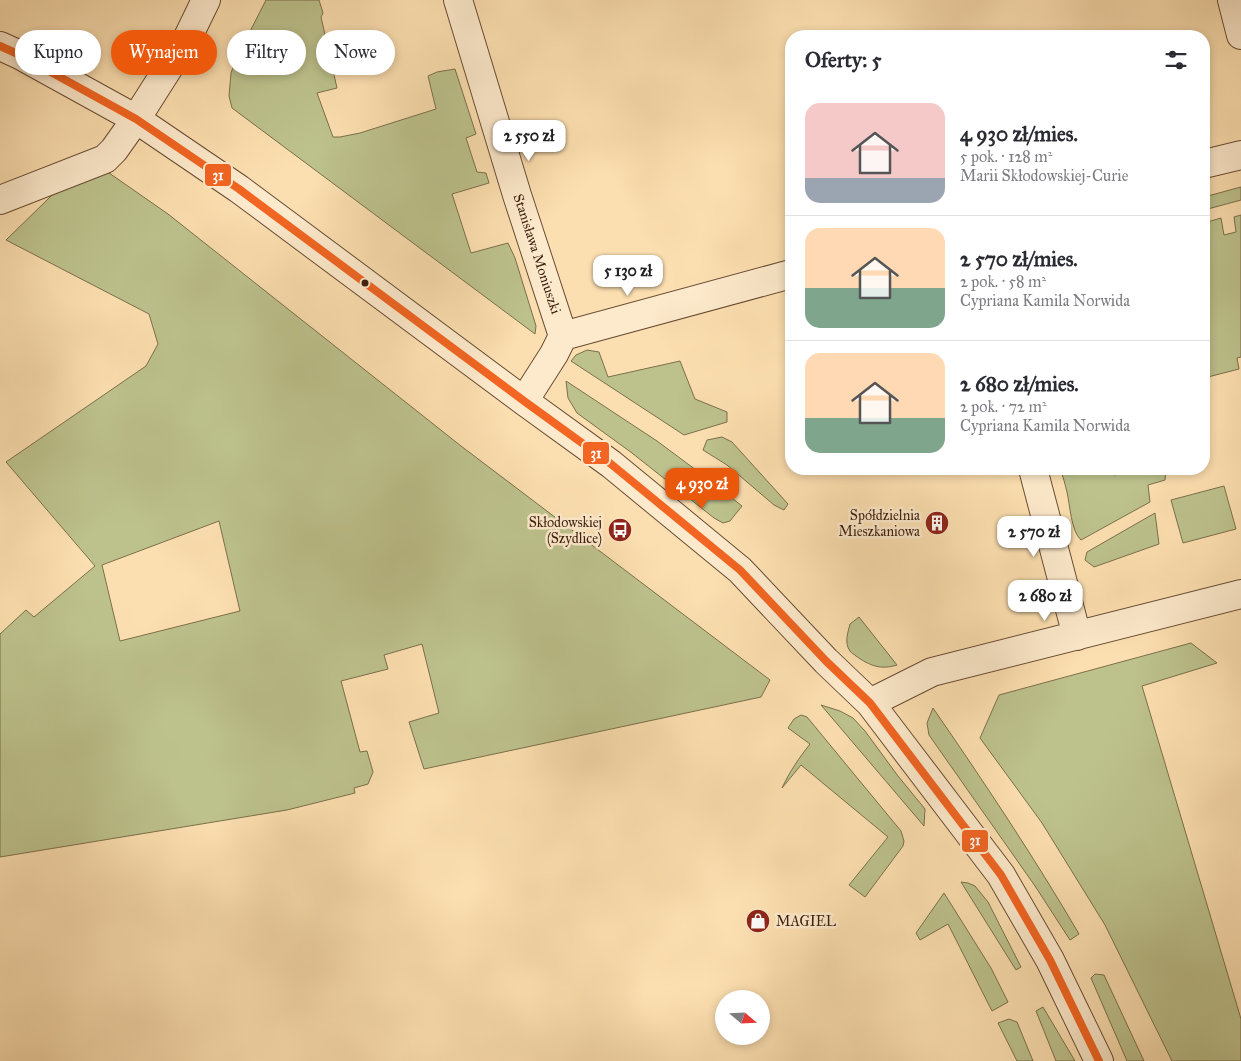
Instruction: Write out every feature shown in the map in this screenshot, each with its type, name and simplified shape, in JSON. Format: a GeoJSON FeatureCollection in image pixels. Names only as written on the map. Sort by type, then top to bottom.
{"type":"FeatureCollection","features":[{"type":"Feature","properties":{"kind":"street"},"geometry":{"type":"LineString","coordinates":[[0,200],[105,159],[114,150],[136,119],[188,36],[206,0]]}},
{"type":"Feature","properties":{"kind":"street","name":"Stanisława Moniuszki"},"geometry":{"type":"LineString","coordinates":[[458,0],[517,195],[563,336]]}},
{"type":"Feature","properties":{"kind":"street"},"geometry":{"type":"LineString","coordinates":[[1232,0],[1241,35]]}},
{"type":"Feature","properties":{"kind":"street"},"geometry":{"type":"LineString","coordinates":[[0,46],[20,55],[136,119],[239,189],[611,464],[740,570],[826,661],[870,703],[1001,875],[1053,967],[1099,1061]]}},
{"type":"Feature","properties":{"kind":"street"},"geometry":{"type":"LineString","coordinates":[[1210,162],[1241,154]]}},
{"type":"Feature","properties":{"kind":"street"},"geometry":{"type":"LineString","coordinates":[[524,401],[554,354],[563,336],[785,276]]}},
{"type":"Feature","properties":{"kind":"street"},"geometry":{"type":"LineString","coordinates":[[1035,475],[1077,636]]}},
{"type":"Feature","properties":{"kind":"street"},"geometry":{"type":"LineString","coordinates":[[870,703],[932,672],[1241,594]]}},
{"type":"Feature","properties":{"kind":"green space"},"geometry":{"type":"Polygon","coordinates":[[[266,0],[319,0],[323,13],[321,17],[324,30],[316,30],[316,75],[334,75],[337,88],[317,93],[333,137],[360,133],[436,109],[428,76],[437,72],[455,69],[476,134],[466,138],[477,172],[486,173],[489,183],[452,194],[471,253],[508,243],[515,258],[536,326],[535,334],[232,108],[229,96],[231,75],[306,75],[306,30],[251,30],[266,0]]]}},
{"type":"Feature","properties":{"kind":"green space"},"geometry":{"type":"Polygon","coordinates":[[[89,159],[168,214],[461,446],[770,680],[761,697],[424,769],[409,722],[439,713],[422,644],[384,655],[388,669],[341,681],[360,752],[367,751],[373,772],[368,784],[354,788],[355,793],[287,810],[0,857],[0,634],[26,610],[34,617],[95,566],[6,462],[146,366],[158,344],[149,314],[6,240],[89,159]],[[219,521],[102,565],[120,641],[240,611],[219,521]]]}},
{"type":"Feature","properties":{"kind":"green space"},"geometry":{"type":"Polygon","coordinates":[[[1241,187],[1241,200],[1210,208],[1210,195],[1241,187]]]}},
{"type":"Feature","properties":{"kind":"green space"},"geometry":{"type":"Polygon","coordinates":[[[1241,215],[1241,357],[1237,358],[1239,369],[1210,376],[1210,221],[1221,218],[1224,235],[1236,232],[1234,217],[1241,215]]]}},
{"type":"Feature","properties":{"kind":"green space"},"geometry":{"type":"Polygon","coordinates":[[[587,350],[599,352],[608,377],[680,361],[695,399],[727,412],[727,422],[684,435],[571,361],[576,355],[587,350]]]}},
{"type":"Feature","properties":{"kind":"green space"},"geometry":{"type":"Polygon","coordinates":[[[566,381],[657,441],[742,506],[730,521],[723,523],[714,518],[632,453],[577,413],[568,398],[566,381]]]}},
{"type":"Feature","properties":{"kind":"green space"},"geometry":{"type":"Polygon","coordinates":[[[722,437],[732,442],[788,504],[784,510],[774,505],[727,465],[703,450],[707,440],[722,437]]]}},
{"type":"Feature","properties":{"kind":"green space"},"geometry":{"type":"Polygon","coordinates":[[[1062,475],[1165,475],[1165,480],[1148,485],[1150,502],[1081,540],[1073,524],[1062,475]]]}},
{"type":"Feature","properties":{"kind":"green space"},"geometry":{"type":"Polygon","coordinates":[[[1224,486],[1236,529],[1183,543],[1171,500],[1224,486]]]}},
{"type":"Feature","properties":{"kind":"green space"},"geometry":{"type":"Polygon","coordinates":[[[1155,513],[1159,544],[1094,567],[1085,560],[1087,552],[1155,513]]]}},
{"type":"Feature","properties":{"kind":"green space"},"geometry":{"type":"Polygon","coordinates":[[[859,617],[897,665],[876,666],[850,652],[847,645],[848,630],[850,624],[859,617]]]}},
{"type":"Feature","properties":{"kind":"green space"},"geometry":{"type":"Polygon","coordinates":[[[1191,643],[1217,663],[1142,686],[1241,1019],[1241,1061],[1172,1061],[1105,925],[1042,823],[980,738],[999,695],[1191,643]]]}},
{"type":"Feature","properties":{"kind":"green space"},"geometry":{"type":"Polygon","coordinates":[[[821,705],[840,711],[853,718],[865,731],[925,809],[924,826],[821,705]]]}},
{"type":"Feature","properties":{"kind":"green space"},"geometry":{"type":"Polygon","coordinates":[[[933,708],[1008,820],[1079,934],[1070,940],[1035,886],[929,735],[927,723],[933,708]]]}},
{"type":"Feature","properties":{"kind":"green space"},"geometry":{"type":"Polygon","coordinates":[[[801,715],[807,717],[901,831],[904,841],[903,846],[865,897],[849,885],[888,837],[801,765],[782,788],[810,744],[788,728],[794,719],[801,715]]]}},
{"type":"Feature","properties":{"kind":"green space"},"geometry":{"type":"Polygon","coordinates":[[[961,882],[975,886],[988,902],[1021,967],[1016,970],[961,882]]]}},
{"type":"Feature","properties":{"kind":"green space"},"geometry":{"type":"Polygon","coordinates":[[[944,893],[991,968],[1008,1002],[992,1011],[948,924],[920,940],[916,933],[944,893]]]}},
{"type":"Feature","properties":{"kind":"green space"},"geometry":{"type":"Polygon","coordinates":[[[1095,974],[1104,975],[1144,1061],[1127,1061],[1091,978],[1095,974]]]}},
{"type":"Feature","properties":{"kind":"green space"},"geometry":{"type":"Polygon","coordinates":[[[1043,1007],[1075,1061],[1056,1061],[1036,1011],[1043,1007]]]}},
{"type":"Feature","properties":{"kind":"green space"},"geometry":{"type":"Polygon","coordinates":[[[1009,1019],[1017,1022],[1033,1061],[1017,1061],[998,1023],[1009,1019]]]}},
{"type":"Feature","properties":{"kind":"transit line","name":"31"},"geometry":{"type":"LineString","coordinates":[[0,46],[20,55],[136,119],[239,189],[611,464],[740,570],[826,661],[870,703],[1001,875],[1050,960],[1099,1061]]}},
{"type":"Feature","properties":{"kind":"place","name":"Spółdzielnia Mieszkaniowa"},"geometry":{"type":"Point","coordinates":[937,523]}},
{"type":"Feature","properties":{"kind":"place","name":"Skłodowskiej (Szydlice)"},"geometry":{"type":"Point","coordinates":[620,530]}},
{"type":"Feature","properties":{"kind":"place","name":"MAGIEL"},"geometry":{"type":"Point","coordinates":[758,921]}}]}
